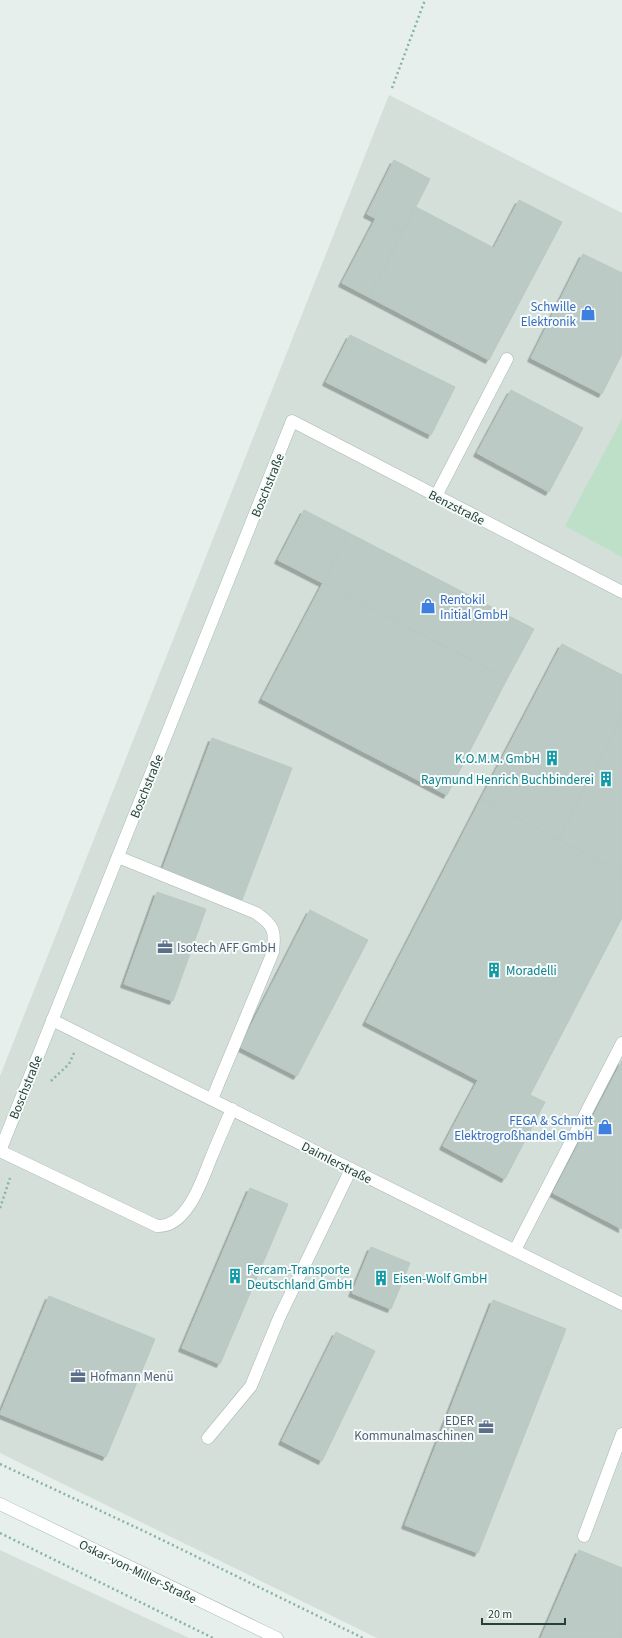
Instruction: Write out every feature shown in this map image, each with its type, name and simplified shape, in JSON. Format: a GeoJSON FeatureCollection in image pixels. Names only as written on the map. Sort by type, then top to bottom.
{"type":"FeatureCollection","features":[{"type":"Feature","properties":{"kind":"street"},"geometry":{"type":"LineString","coordinates":[[436,496],[507,359]]}},
{"type":"Feature","properties":{"kind":"street","name":"Benzstraße"},"geometry":{"type":"LineString","coordinates":[[292,421],[622,592]]}},
{"type":"Feature","properties":{"kind":"street","name":"Boschstraße"},"geometry":{"type":"LineString","coordinates":[[0,1151],[292,421]]}},
{"type":"Feature","properties":{"kind":"street"},"geometry":{"type":"LineString","coordinates":[[118,857],[256,913],[272,927],[275,934],[273,952],[212,1099]]}},
{"type":"Feature","properties":{"kind":"street","name":"Daimlerstraße"},"geometry":{"type":"LineString","coordinates":[[52,1020],[622,1304]]}},
{"type":"Feature","properties":{"kind":"street"},"geometry":{"type":"LineString","coordinates":[[515,1250],[622,1043]]}},
{"type":"Feature","properties":{"kind":"street"},"geometry":{"type":"LineString","coordinates":[[0,1151],[157,1226],[164,1226],[182,1214],[196,1196],[232,1109]]}},
{"type":"Feature","properties":{"kind":"street"},"geometry":{"type":"LineString","coordinates":[[208,1438],[251,1386],[279,1318],[351,1169]]}},
{"type":"Feature","properties":{"kind":"street"},"geometry":{"type":"LineString","coordinates":[[584,1536],[622,1434]]}},
{"type":"Feature","properties":{"kind":"street","name":"Oskar-von-Miller-Straße"},"geometry":{"type":"LineString","coordinates":[[0,1504],[277,1638]]}},
{"type":"Feature","properties":{"kind":"path"},"geometry":{"type":"LineString","coordinates":[[392,88],[425,0]]}},
{"type":"Feature","properties":{"kind":"path"},"geometry":{"type":"LineString","coordinates":[[0,1464],[148,1533],[363,1638]]}},
{"type":"Feature","properties":{"kind":"path"},"geometry":{"type":"LineString","coordinates":[[0,1533],[213,1638]]}},
{"type":"Feature","properties":{"kind":"shaded area"},"geometry":{"type":"Polygon","coordinates":[[[389,95],[622,213],[622,1638],[377,1638],[0,1453],[0,1076],[389,95]]]}},
{"type":"Feature","properties":{"kind":"shaded area"},"geometry":{"type":"Polygon","coordinates":[[[0,1550],[189,1638],[0,1638],[0,1550]]]}},
{"type":"Feature","properties":{"kind":"green space"},"geometry":{"type":"Polygon","coordinates":[[[622,419],[622,557],[565,526],[622,419]]]}},
{"type":"Feature","properties":{"kind":"building"},"geometry":{"type":"Polygon","coordinates":[[[394,160],[430,179],[403,232],[367,214],[394,160]]]}},
{"type":"Feature","properties":{"kind":"building"},"geometry":{"type":"Polygon","coordinates":[[[519,200],[562,222],[489,360],[369,297],[416,207],[494,248],[519,200]]]}},
{"type":"Feature","properties":{"kind":"building"},"geometry":{"type":"Polygon","coordinates":[[[376,218],[403,232],[369,297],[342,283],[376,218]]]}},
{"type":"Feature","properties":{"kind":"building","name":"Schwille Elektronik"},"geometry":{"type":"Polygon","coordinates":[[[583,254],[622,273],[622,354],[602,394],[531,358],[583,254]]]}},
{"type":"Feature","properties":{"kind":"building"},"geometry":{"type":"Polygon","coordinates":[[[350,335],[455,387],[431,435],[326,382],[350,335]]]}},
{"type":"Feature","properties":{"kind":"building"},"geometry":{"type":"Polygon","coordinates":[[[511,390],[583,428],[549,492],[477,453],[511,390]]]}},
{"type":"Feature","properties":{"kind":"building"},"geometry":{"type":"Polygon","coordinates":[[[304,510],[349,533],[323,583],[278,560],[304,510]]]}},
{"type":"Feature","properties":{"kind":"building","name":"Rentokil Initial GmbH"},"geometry":{"type":"Polygon","coordinates":[[[349,533],[534,629],[507,679],[323,583],[349,533]]]}},
{"type":"Feature","properties":{"kind":"building"},"geometry":{"type":"Polygon","coordinates":[[[323,583],[507,679],[447,795],[262,699],[323,583]]]}},
{"type":"Feature","properties":{"kind":"building","name":"K.O.M.M. GmbH"},"geometry":{"type":"Polygon","coordinates":[[[562,644],[622,675],[622,717],[558,840],[481,799],[562,644]]]}},
{"type":"Feature","properties":{"kind":"building","name":"Raymund Henrich Buchbinderei"},"geometry":{"type":"Polygon","coordinates":[[[622,717],[622,873],[558,840],[622,717]]]}},
{"type":"Feature","properties":{"kind":"building"},"geometry":{"type":"Polygon","coordinates":[[[212,738],[292,768],[242,900],[162,871],[212,738]]]}},
{"type":"Feature","properties":{"kind":"building","name":"Moradelli"},"geometry":{"type":"Polygon","coordinates":[[[481,799],[622,873],[622,918],[530,1095],[545,1102],[505,1179],[443,1146],[478,1080],[366,1022],[481,799]]]}},
{"type":"Feature","properties":{"kind":"building","name":"Isotech AFF GmbH"},"geometry":{"type":"Polygon","coordinates":[[[157,892],[206,909],[173,1001],[124,984],[157,892]]]}},
{"type":"Feature","properties":{"kind":"building"},"geometry":{"type":"Polygon","coordinates":[[[310,910],[368,940],[297,1076],[240,1047],[310,910]]]}},
{"type":"Feature","properties":{"kind":"building","name":"FEGA & Schmitt Elektrogroßhandel GmbH"},"geometry":{"type":"Polygon","coordinates":[[[622,1061],[622,1229],[553,1193],[622,1061]]]}},
{"type":"Feature","properties":{"kind":"building","name":"Fercam-Transporte Deutschland GmbH"},"geometry":{"type":"Polygon","coordinates":[[[250,1188],[288,1204],[220,1364],[182,1348],[250,1188]]]}},
{"type":"Feature","properties":{"kind":"building","name":"Eisen-Wolf GmbH"},"geometry":{"type":"Polygon","coordinates":[[[371,1247],[410,1263],[391,1309],[352,1293],[371,1247]]]}},
{"type":"Feature","properties":{"kind":"building","name":"Hofmann Menü"},"geometry":{"type":"Polygon","coordinates":[[[49,1296],[155,1339],[106,1457],[0,1414],[49,1296]]]}},
{"type":"Feature","properties":{"kind":"building","name":"EDER Kommunalmaschinen"},"geometry":{"type":"Polygon","coordinates":[[[493,1300],[566,1329],[478,1553],[405,1525],[493,1300]]]}},
{"type":"Feature","properties":{"kind":"building"},"geometry":{"type":"Polygon","coordinates":[[[336,1332],[375,1351],[322,1461],[282,1441],[336,1332]]]}},
{"type":"Feature","properties":{"kind":"building"},"geometry":{"type":"Polygon","coordinates":[[[579,1550],[622,1568],[622,1638],[541,1638],[579,1550]]]}},
{"type":"Feature","properties":{"kind":"place","name":"Schwille Elektronik"},"geometry":{"type":"Point","coordinates":[588,313]}},
{"type":"Feature","properties":{"kind":"place","name":"Rentokil Initial GmbH"},"geometry":{"type":"Point","coordinates":[428,606]}},
{"type":"Feature","properties":{"kind":"place","name":"K.O.M.M. GmbH"},"geometry":{"type":"Point","coordinates":[552,758]}},
{"type":"Feature","properties":{"kind":"place","name":"Raymund Henrich Buchbinderei"},"geometry":{"type":"Point","coordinates":[606,779]}},
{"type":"Feature","properties":{"kind":"place","name":"Isotech AFF GmbH"},"geometry":{"type":"Point","coordinates":[165,947]}},
{"type":"Feature","properties":{"kind":"place","name":"Moradelli"},"geometry":{"type":"Point","coordinates":[494,970]}},
{"type":"Feature","properties":{"kind":"place","name":"FEGA & Schmitt Elektrogroßhandel GmbH"},"geometry":{"type":"Point","coordinates":[605,1127]}},
{"type":"Feature","properties":{"kind":"place","name":"Fercam-Transporte Deutschland GmbH"},"geometry":{"type":"Point","coordinates":[235,1276]}},
{"type":"Feature","properties":{"kind":"place","name":"Eisen-Wolf GmbH"},"geometry":{"type":"Point","coordinates":[381,1278]}},
{"type":"Feature","properties":{"kind":"place","name":"Hofmann Menü"},"geometry":{"type":"Point","coordinates":[78,1376]}},
{"type":"Feature","properties":{"kind":"place","name":"EDER Kommunalmaschinen"},"geometry":{"type":"Point","coordinates":[486,1427]}}]}
